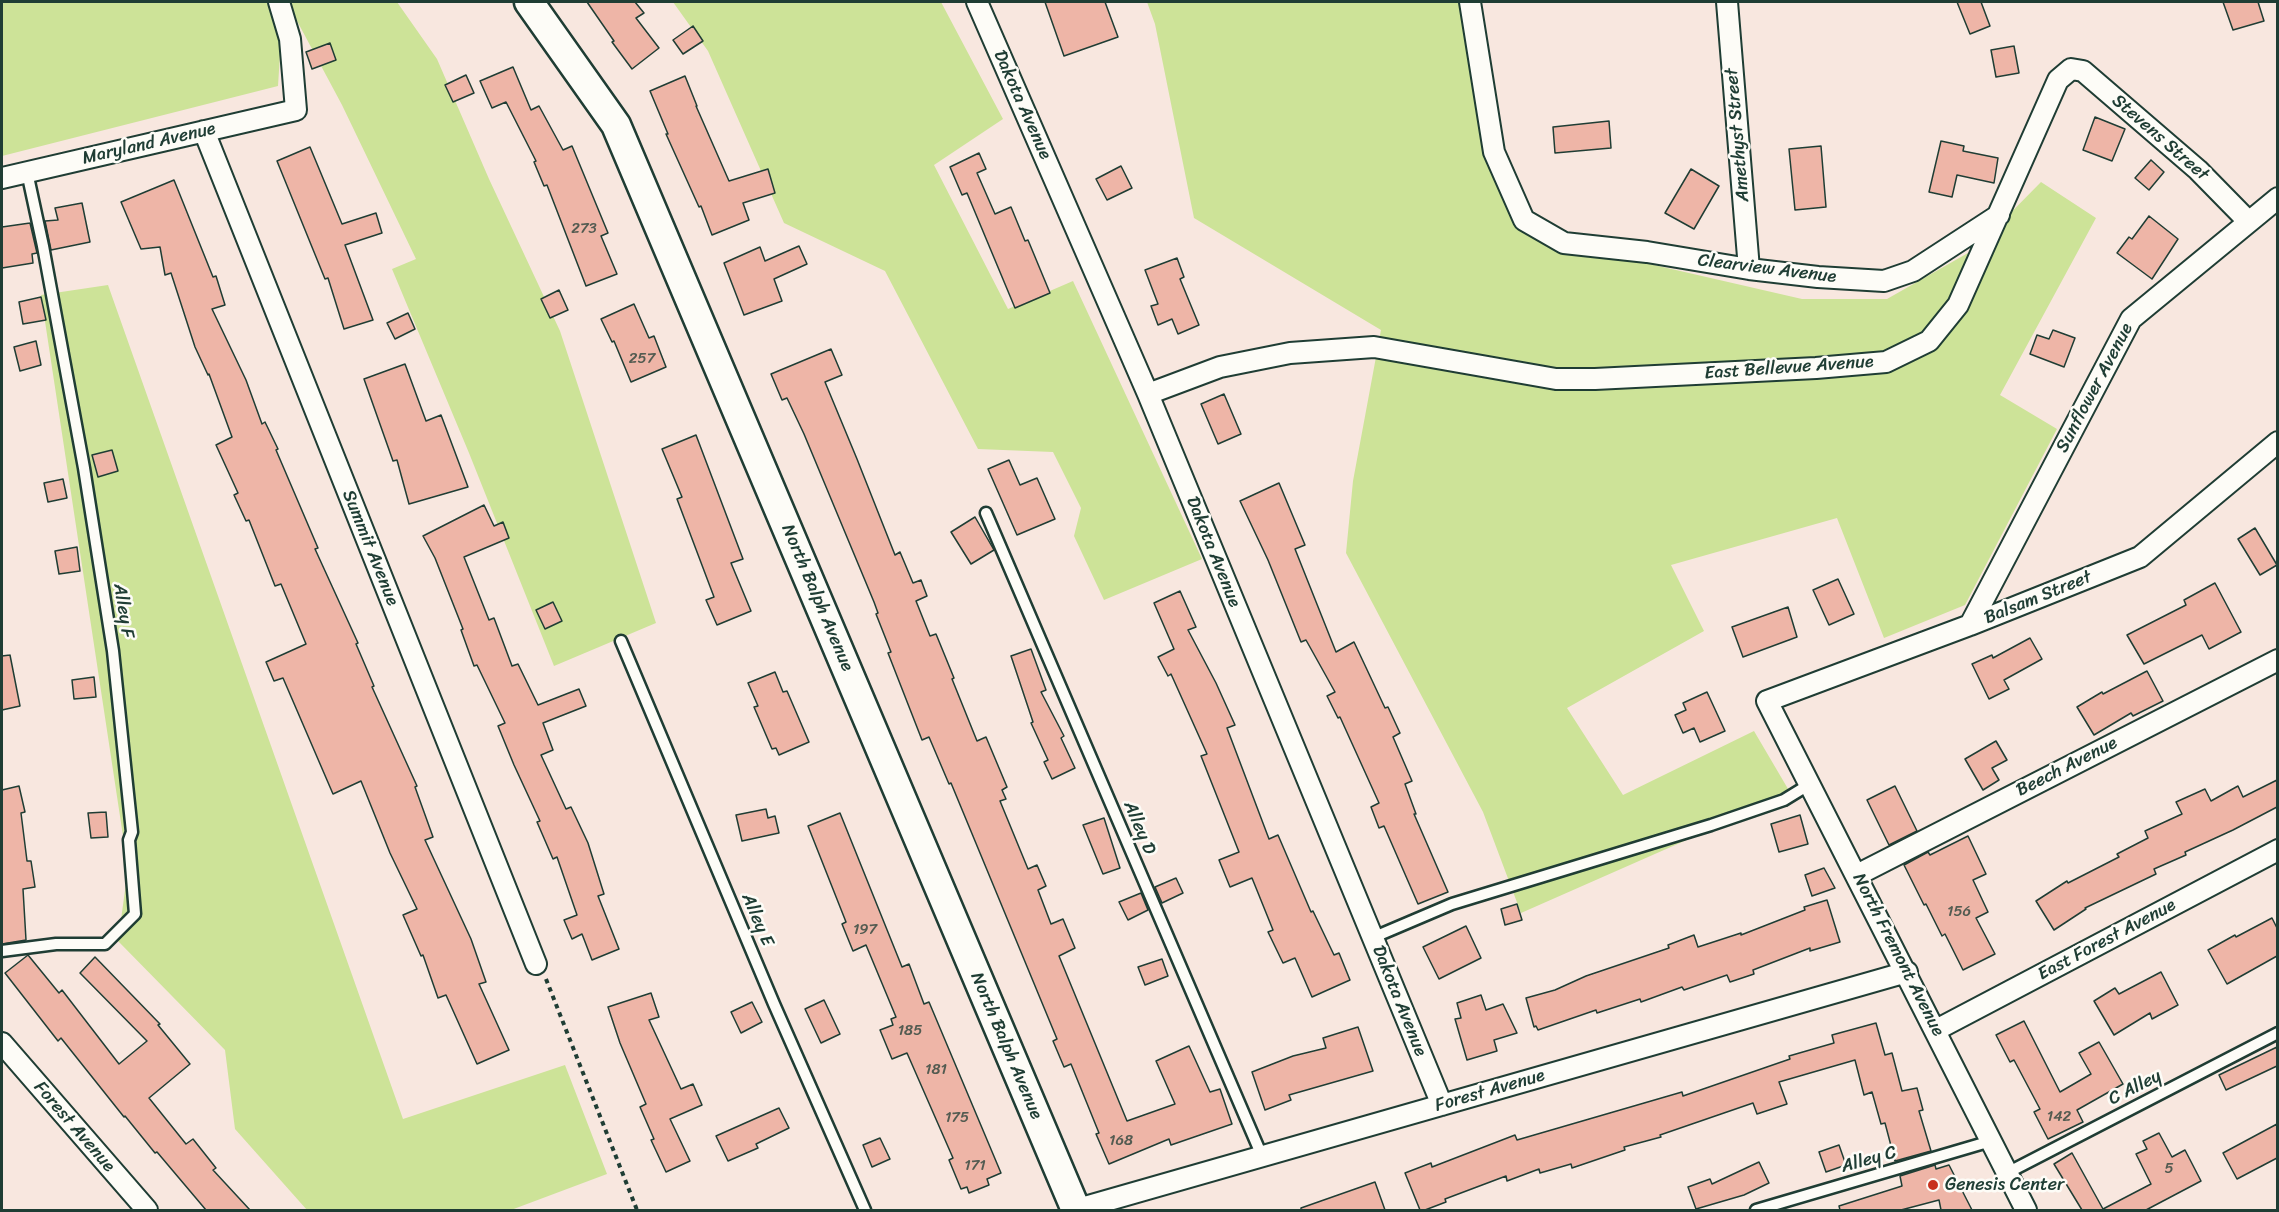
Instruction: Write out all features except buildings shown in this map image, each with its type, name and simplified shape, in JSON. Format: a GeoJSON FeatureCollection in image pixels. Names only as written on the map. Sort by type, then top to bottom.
{"type":"FeatureCollection","features":[{"type":"Feature","properties":{"kind":"street","name":"Maryland Avenue"},"geometry":{"type":"LineString","coordinates":[[2,178],[296,110],[290,39],[279,2]]}},
{"type":"Feature","properties":{"kind":"street","name":"North Balph Avenue"},"geometry":{"type":"LineString","coordinates":[[530,2],[616,125],[1075,1210]]}},
{"type":"Feature","properties":{"kind":"street","name":"Dakota Avenue"},"geometry":{"type":"LineString","coordinates":[[977,2],[1148,394],[1442,1105]]}},
{"type":"Feature","properties":{"kind":"street","name":"Clearview Avenue"},"geometry":{"type":"LineString","coordinates":[[1470,2],[1494,152],[1524,220],[1564,243],[1647,252],[1818,278],[1884,281],[1913,271],[1999,215]]}},
{"type":"Feature","properties":{"kind":"street","name":"Amethyst Street"},"geometry":{"type":"LineString","coordinates":[[1727,2],[1749,269]]}},
{"type":"Feature","properties":{"kind":"street","name":"Stevens Street"},"geometry":{"type":"LineString","coordinates":[[2065,72],[2075,69],[2083,71],[2198,170],[2248,221]]}},
{"type":"Feature","properties":{"kind":"street","name":"East Bellevue Avenue"},"geometry":{"type":"LineString","coordinates":[[1148,394],[1220,367],[1290,353],[1374,347],[1556,379],[1816,368],[1886,362],[1929,341],[1958,305],[2058,80],[2065,72]]}},
{"type":"Feature","properties":{"kind":"street","name":"Summit Avenue"},"geometry":{"type":"LineString","coordinates":[[204,131],[541,970]]}},
{"type":"Feature","properties":{"kind":"street","name":"Sunflower Avenue"},"geometry":{"type":"LineString","coordinates":[[1970,625],[2131,319],[2277,198]]}},
{"type":"Feature","properties":{"kind":"street","name":"Balsam Street"},"geometry":{"type":"LineString","coordinates":[[1767,700],[1970,625],[2140,557],[2277,442]]}},
{"type":"Feature","properties":{"kind":"street","name":"Beech Avenue"},"geometry":{"type":"LineString","coordinates":[[1857,875],[2277,660]]}},
{"type":"Feature","properties":{"kind":"street","name":"North Fremont Avenue"},"geometry":{"type":"LineString","coordinates":[[1767,700],[2026,1210]]}},
{"type":"Feature","properties":{"kind":"street","name":"East Forest Avenue"},"geometry":{"type":"LineString","coordinates":[[1936,1030],[2277,850]]}},
{"type":"Feature","properties":{"kind":"street","name":"Forest Avenue"},"geometry":{"type":"LineString","coordinates":[[1075,1210],[1907,972]]}},
{"type":"Feature","properties":{"kind":"street","name":"Forest Avenue"},"geometry":{"type":"LineString","coordinates":[[2,1043],[147,1210]]}},
{"type":"Feature","properties":{"kind":"lane","name":"Alley F"},"geometry":{"type":"LineString","coordinates":[[2,951],[56,944],[105,944],[135,914],[129,840],[132,832],[113,651],[82,457],[27,172]]}},
{"type":"Feature","properties":{"kind":"lane","name":"Alley D"},"geometry":{"type":"LineString","coordinates":[[986,513],[1262,1156]]}},
{"type":"Feature","properties":{"kind":"lane","name":"Alley E"},"geometry":{"type":"LineString","coordinates":[[621,641],[774,1004],[865,1210]]}},
{"type":"Feature","properties":{"kind":"lane"},"geometry":{"type":"LineString","coordinates":[[1372,938],[1452,904],[1784,800],[1810,784]]}},
{"type":"Feature","properties":{"kind":"lane","name":"C Alley"},"geometry":{"type":"LineString","coordinates":[[2007,1173],[2277,1033]]}},
{"type":"Feature","properties":{"kind":"lane","name":"Alley C"},"geometry":{"type":"LineString","coordinates":[[1756,1210],[1991,1141]]}},
{"type":"Feature","properties":{"kind":"path"},"geometry":{"type":"LineString","coordinates":[[541,970],[637,1210]]}},
{"type":"Feature","properties":{"kind":"green space"},"geometry":{"type":"Polygon","coordinates":[[[2,2],[274,2],[281,39],[278,86],[2,156],[2,2]]]}},
{"type":"Feature","properties":{"kind":"green space"},"geometry":{"type":"Polygon","coordinates":[[[290,2],[397,2],[437,59],[489,179],[560,331],[656,623],[554,666],[392,269],[416,259],[342,105],[296,19],[290,2]]]}},
{"type":"Feature","properties":{"kind":"green space"},"geometry":{"type":"Polygon","coordinates":[[[673,2],[941,2],[1003,119],[934,165],[1008,309],[1073,281],[1202,559],[1104,600],[1074,536],[1081,508],[1053,452],[978,449],[885,271],[784,223],[708,51],[673,2]]]}},
{"type":"Feature","properties":{"kind":"green space"},"geometry":{"type":"Polygon","coordinates":[[[1147,2],[1461,2],[1513,216],[1528,236],[1802,299],[1887,299],[1975,249],[2041,182],[2096,218],[2000,395],[2057,429],[1965,605],[1884,638],[1837,518],[1671,565],[1704,631],[1567,708],[1623,795],[1754,731],[1791,794],[1521,913],[1483,812],[1346,553],[1353,481],[1381,330],[1194,218],[1155,24],[1147,2]]]}},
{"type":"Feature","properties":{"kind":"green space"},"geometry":{"type":"Polygon","coordinates":[[[108,285],[403,1119],[565,1065],[607,1174],[511,1210],[307,1210],[235,1129],[225,1050],[118,941],[128,869],[41,295],[108,285]]]}},
{"type":"Feature","properties":{"kind":"place","name":"Genesis Center"},"geometry":{"type":"Point","coordinates":[1933,1185]}}]}
